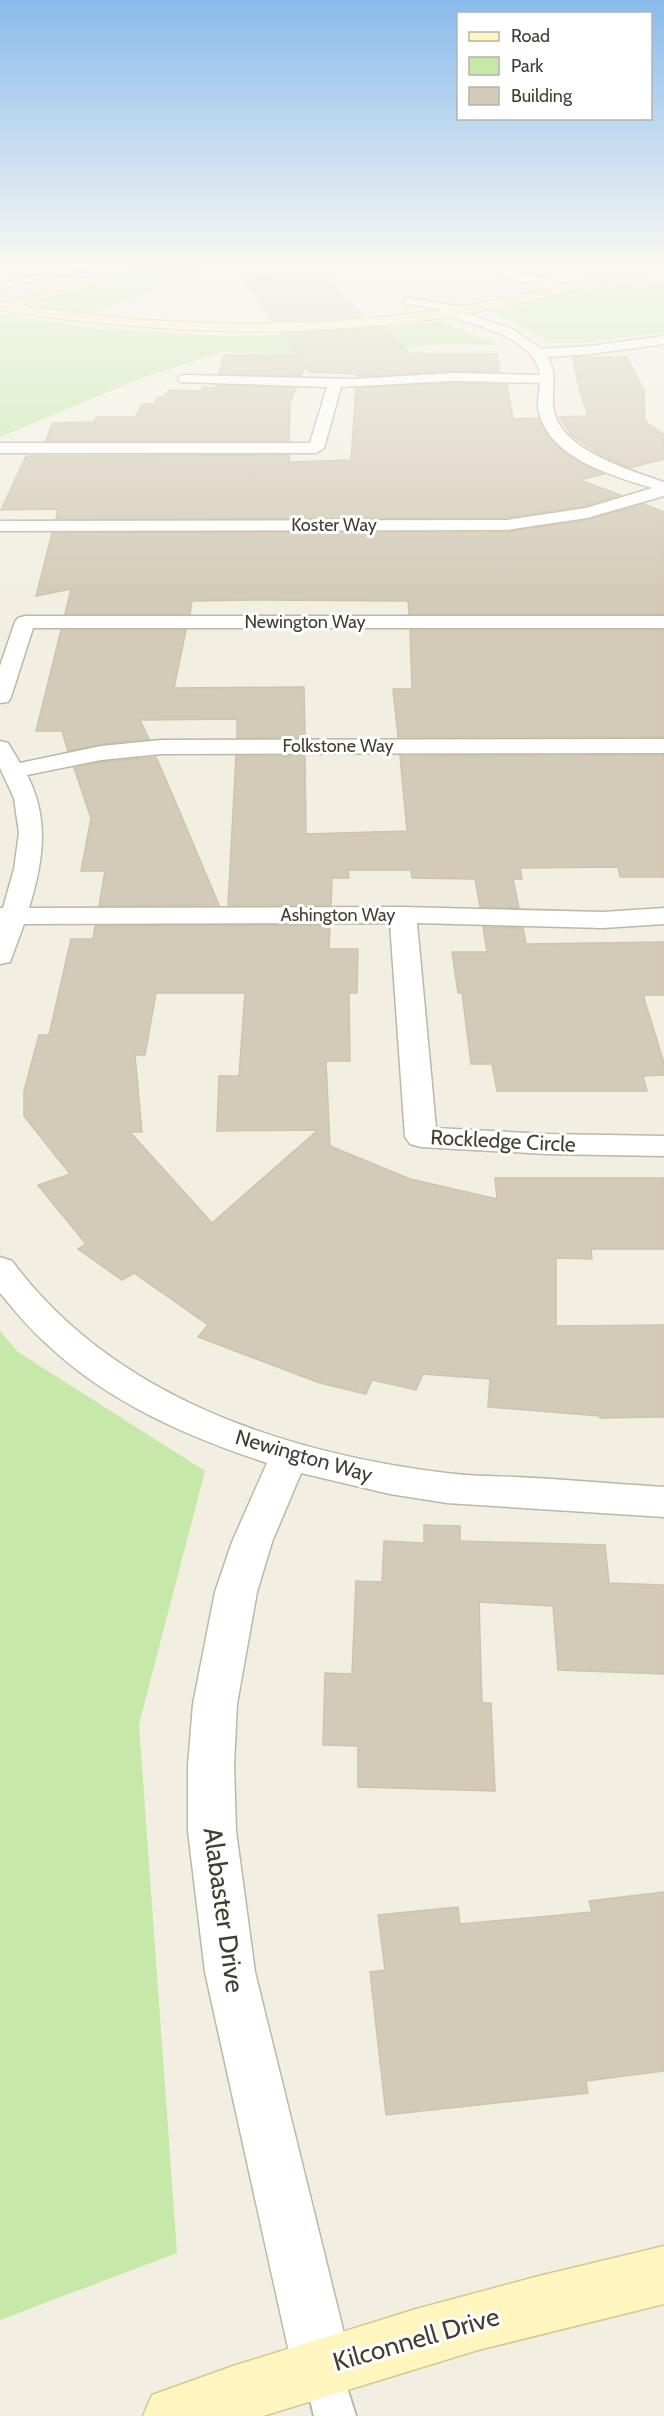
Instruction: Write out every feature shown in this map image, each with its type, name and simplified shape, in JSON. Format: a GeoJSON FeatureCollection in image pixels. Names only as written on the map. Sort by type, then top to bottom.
{"type":"FeatureCollection","features":[{"type":"Feature","properties":{"kind":"street"},"geometry":{"type":"LineString","coordinates":[[546,374],[545,411],[551,425],[564,439],[594,459],[664,488]]}},
{"type":"Feature","properties":{"kind":"street"},"geometry":{"type":"LineString","coordinates":[[185,379],[335,383],[453,377],[547,379]]}},
{"type":"Feature","properties":{"kind":"street"},"geometry":{"type":"LineString","coordinates":[[0,448],[316,448],[335,383]]}},
{"type":"Feature","properties":{"kind":"street","name":"Koster Way"},"geometry":{"type":"LineString","coordinates":[[0,526],[507,525],[578,517],[616,507],[664,488]]}},
{"type":"Feature","properties":{"kind":"street","name":"Newington Way"},"geometry":{"type":"LineString","coordinates":[[0,697],[25,622],[664,622]]}},
{"type":"Feature","properties":{"kind":"street","name":"Folkstone Way"},"geometry":{"type":"LineString","coordinates":[[14,771],[82,756],[161,747],[664,746]]}},
{"type":"Feature","properties":{"kind":"street"},"geometry":{"type":"LineString","coordinates":[[0,748],[14,771],[30,816],[30,854],[6,916],[0,956]]}},
{"type":"Feature","properties":{"kind":"street","name":"Ashington Way"},"geometry":{"type":"LineString","coordinates":[[6,916],[403,915],[563,920],[664,916]]}},
{"type":"Feature","properties":{"kind":"street","name":"Rockledge Circle"},"geometry":{"type":"LineString","coordinates":[[403,915],[421,1137],[547,1144],[664,1146]]}},
{"type":"Feature","properties":{"kind":"street","name":"Newington Way"},"geometry":{"type":"LineString","coordinates":[[0,1269],[64,1340],[100,1367],[185,1417],[236,1438],[289,1456],[381,1479],[441,1488],[664,1502]]}},
{"type":"Feature","properties":{"kind":"street","name":"Alabaster Drive"},"geometry":{"type":"LineString","coordinates":[[289,1456],[252,1542],[236,1592],[214,1704],[211,1765],[212,1830],[230,1972],[328,2391]]}},
{"type":"Feature","properties":{"kind":"street","name":"Kilconnell Drive"},"geometry":{"type":"LineString","coordinates":[[172,2416],[328,2391],[551,2300],[664,2275]]}},
{"type":"Feature","properties":{"kind":"green space"},"geometry":{"type":"Polygon","coordinates":[[[0,374],[154,374],[144,377],[0,437],[0,374]]]}},
{"type":"Feature","properties":{"kind":"green space"},"geometry":{"type":"Polygon","coordinates":[[[0,1331],[18,1352],[205,1471],[139,1724],[177,2253],[0,2320],[0,1331]]]}},
{"type":"Feature","properties":{"kind":"building"},"geometry":{"type":"Polygon","coordinates":[[[219,374],[302,374],[301,376],[219,374]]]}},
{"type":"Feature","properties":{"kind":"building"},"geometry":{"type":"Polygon","coordinates":[[[351,374],[409,374],[357,377],[357,374],[351,374]]]}},
{"type":"Feature","properties":{"kind":"building"},"geometry":{"type":"Polygon","coordinates":[[[576,374],[635,374],[644,391],[645,421],[664,435],[664,459],[630,468],[601,455],[571,435],[559,417],[588,416],[576,374]]]}},
{"type":"Feature","properties":{"kind":"building"},"geometry":{"type":"Polygon","coordinates":[[[453,383],[507,384],[513,419],[538,418],[546,433],[557,446],[570,457],[604,474],[580,480],[620,495],[585,506],[507,518],[56,519],[58,509],[1,510],[26,456],[289,455],[289,462],[351,460],[356,388],[453,383]]]}},
{"type":"Feature","properties":{"kind":"building"},"geometry":{"type":"Polygon","coordinates":[[[216,385],[296,388],[290,404],[289,441],[46,441],[52,423],[94,422],[96,417],[135,417],[142,404],[154,404],[158,397],[164,397],[169,390],[201,391],[203,387],[216,388],[216,385]]]}},
{"type":"Feature","properties":{"kind":"building"},"geometry":{"type":"Polygon","coordinates":[[[644,504],[664,512],[664,614],[409,614],[408,601],[258,600],[192,601],[190,614],[65,614],[71,589],[36,596],[52,533],[507,532],[587,520],[644,504]]]}},
{"type":"Feature","properties":{"kind":"building"},"geometry":{"type":"Polygon","coordinates":[[[61,630],[186,630],[174,688],[304,687],[305,737],[237,738],[237,719],[140,720],[149,739],[101,744],[68,751],[62,731],[36,731],[61,630]]]}},
{"type":"Feature","properties":{"kind":"building"},"geometry":{"type":"Polygon","coordinates":[[[410,630],[664,630],[664,737],[398,737],[393,689],[412,689],[410,630]]]}},
{"type":"Feature","properties":{"kind":"building"},"geometry":{"type":"Polygon","coordinates":[[[664,755],[664,877],[620,877],[618,867],[520,868],[522,879],[513,879],[519,908],[480,907],[475,879],[412,878],[411,870],[348,870],[349,878],[332,878],[331,905],[228,905],[236,756],[305,756],[306,834],[407,831],[400,756],[664,755]]]}},
{"type":"Feature","properties":{"kind":"building"},"geometry":{"type":"Polygon","coordinates":[[[156,757],[219,905],[99,906],[105,871],[81,871],[91,818],[74,768],[101,762],[156,757]]]}},
{"type":"Feature","properties":{"kind":"building"},"geometry":{"type":"Polygon","coordinates":[[[330,925],[329,949],[358,949],[357,993],[349,993],[350,1061],[326,1061],[330,1146],[410,1179],[497,1199],[495,1178],[664,1178],[664,1249],[591,1249],[592,1259],[556,1258],[556,1326],[664,1325],[664,1417],[600,1418],[600,1416],[488,1407],[490,1379],[423,1374],[416,1390],[372,1380],[366,1394],[320,1383],[198,1337],[208,1325],[134,1273],[122,1280],[78,1249],[86,1244],[38,1185],[70,1174],[24,1116],[24,1091],[39,1035],[49,1035],[71,939],[93,939],[95,926],[330,925]],[[156,993],[145,1055],[135,1055],[142,1132],[130,1132],[213,1224],[318,1130],[217,1131],[219,1076],[239,1076],[245,993],[156,993]]]}},
{"type":"Feature","properties":{"kind":"building"},"geometry":{"type":"Polygon","coordinates":[[[483,927],[523,928],[526,944],[664,942],[664,995],[645,995],[644,998],[664,1063],[664,1075],[643,1076],[647,1091],[497,1091],[492,1064],[471,1064],[462,993],[458,993],[452,952],[487,952],[483,927]]]}},
{"type":"Feature","properties":{"kind":"building"},"geometry":{"type":"Polygon","coordinates":[[[424,1525],[460,1526],[460,1541],[605,1545],[609,1583],[664,1585],[664,1674],[558,1670],[553,1606],[479,1602],[482,1703],[491,1703],[495,1791],[358,1787],[358,1746],[323,1745],[325,1673],[352,1674],[356,1581],[382,1582],[384,1541],[424,1543],[424,1525]]]}},
{"type":"Feature","properties":{"kind":"building"},"geometry":{"type":"Polygon","coordinates":[[[664,1892],[664,2071],[586,2081],[588,2093],[386,2115],[370,1972],[385,1970],[378,1915],[458,1907],[460,1924],[592,1912],[589,1901],[664,1892]]]}}]}
